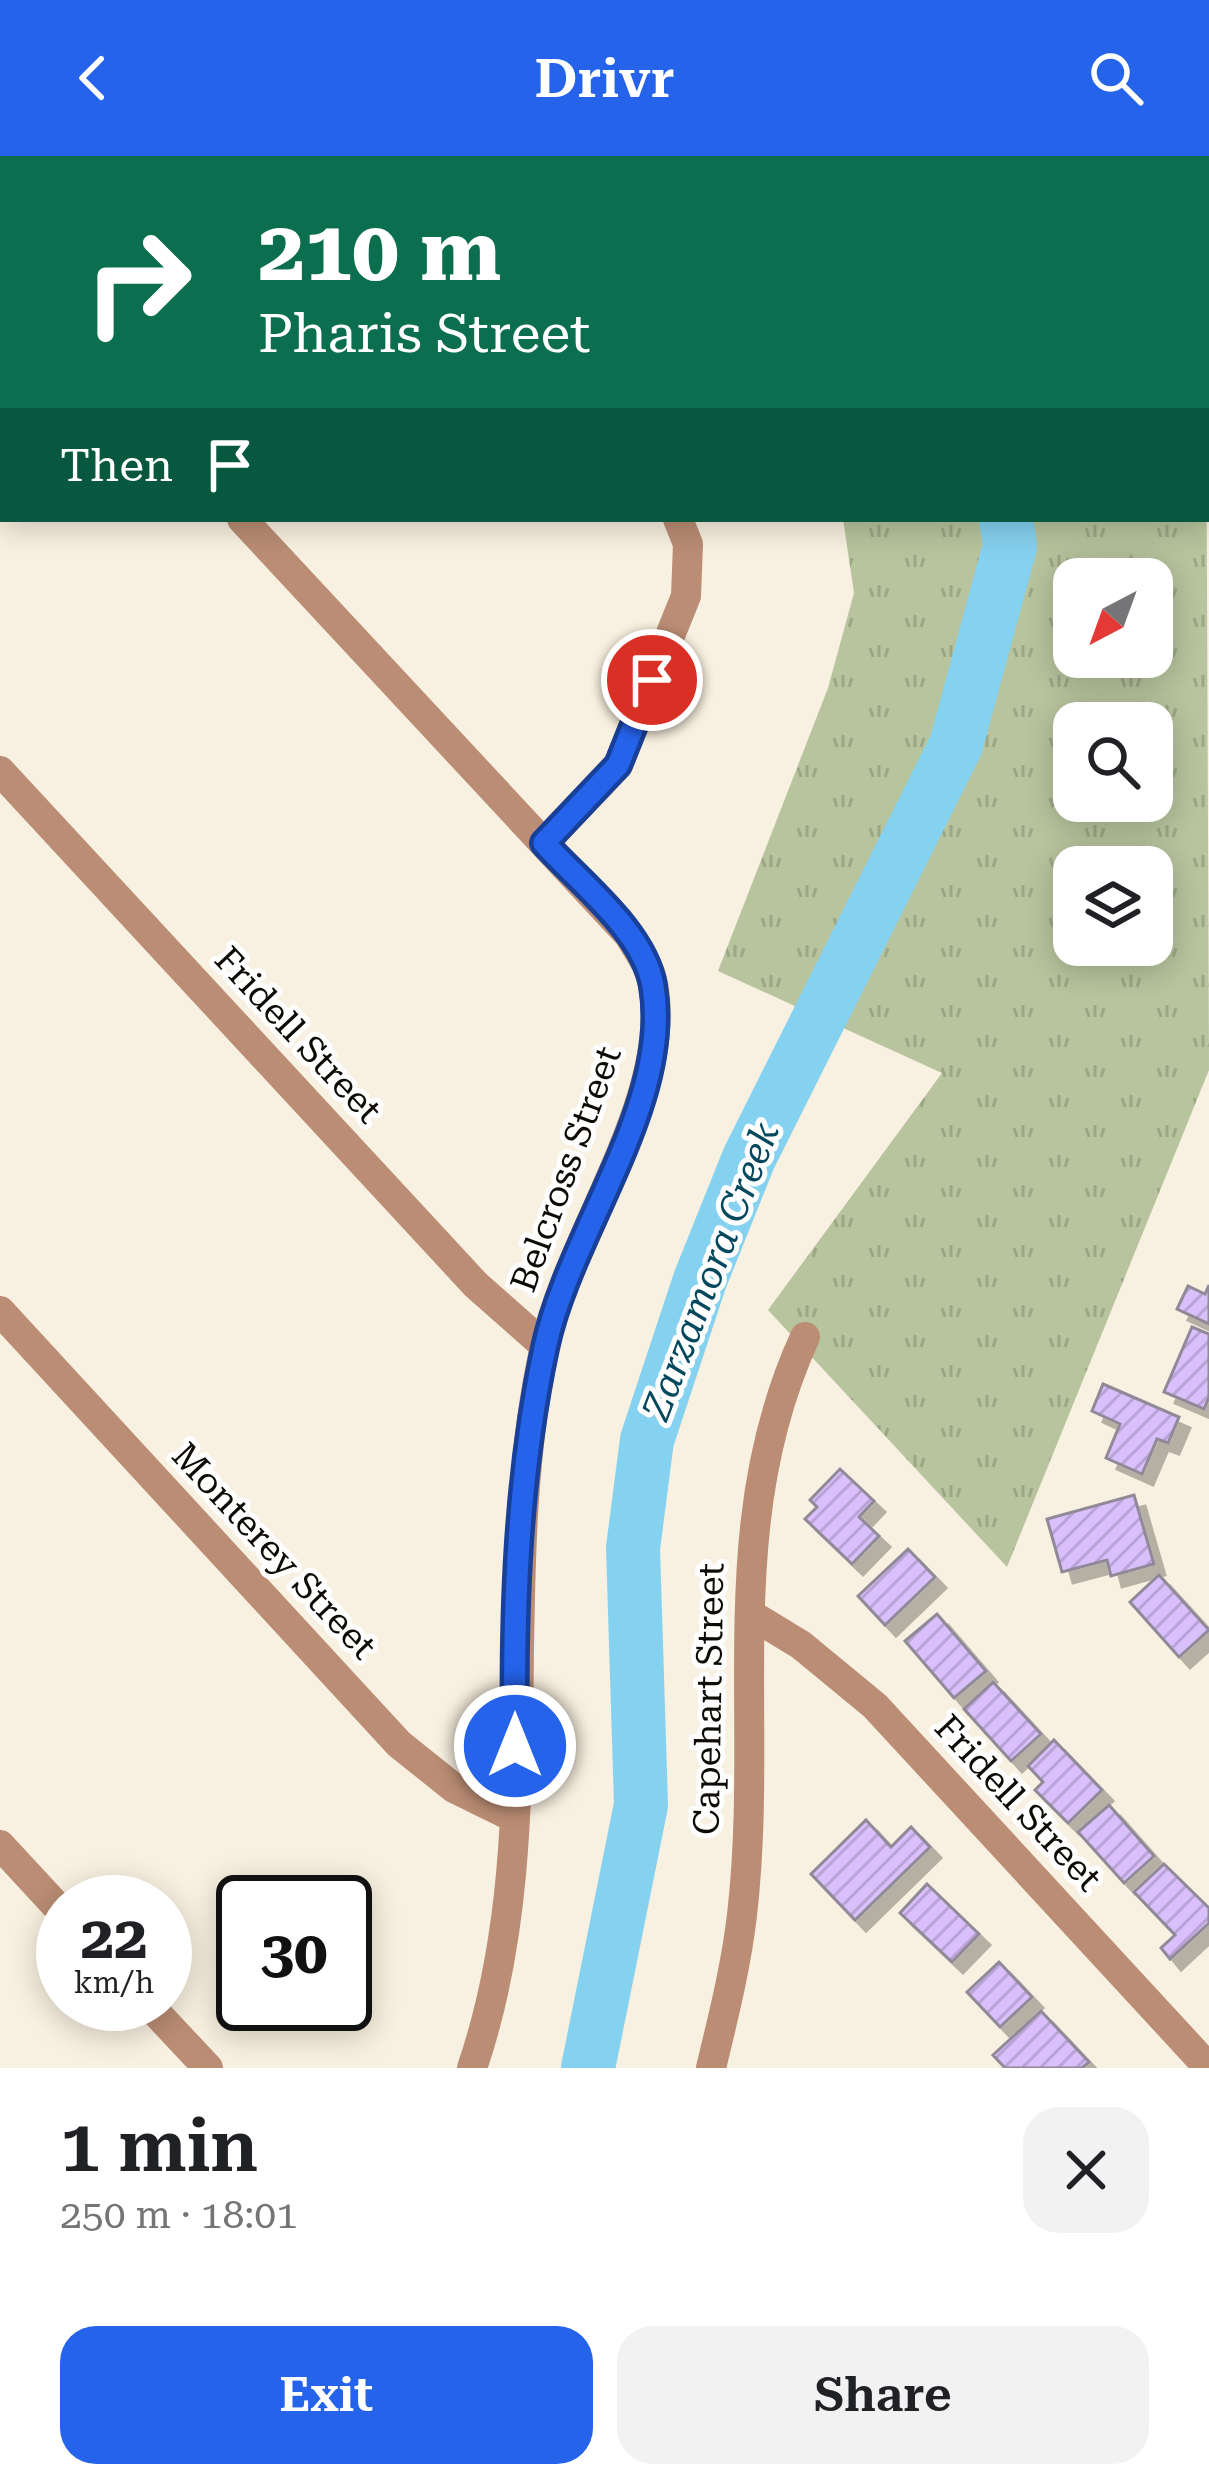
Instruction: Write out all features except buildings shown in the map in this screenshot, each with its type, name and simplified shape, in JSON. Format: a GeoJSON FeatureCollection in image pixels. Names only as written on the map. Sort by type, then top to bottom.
{"type":"FeatureCollection","features":[{"type":"Feature","properties":{"kind":"street","name":"Belcross Street"},"geometry":{"type":"LineString","coordinates":[[245,522],[629,935],[650,971],[655,1036],[626,1138],[558,1300],[545,1346],[519,1526],[513,1817],[505,1937],[472,2068]]}},
{"type":"Feature","properties":{"kind":"street"},"geometry":{"type":"LineString","coordinates":[[544,843],[618,765],[686,596],[688,544],[679,522]]}},
{"type":"Feature","properties":{"kind":"street","name":"Fridell Street"},"geometry":{"type":"LineString","coordinates":[[0,771],[476,1285],[545,1346]]}},
{"type":"Feature","properties":{"kind":"street","name":"Monterey Street"},"geometry":{"type":"LineString","coordinates":[[0,1311],[399,1744],[454,1788],[513,1817]]}},
{"type":"Feature","properties":{"kind":"street","name":"Capehart Street"},"geometry":{"type":"LineString","coordinates":[[710,2068],[742,1915],[749,1555],[782,1386],[805,1337]]}},
{"type":"Feature","properties":{"kind":"street","name":"Fridell Street"},"geometry":{"type":"LineString","coordinates":[[749,1615],[801,1645],[874,1706],[1209,2068]]}},
{"type":"Feature","properties":{"kind":"street"},"geometry":{"type":"LineString","coordinates":[[0,1845],[36,1884]]}},
{"type":"Feature","properties":{"kind":"street"},"geometry":{"type":"LineString","coordinates":[[173,2031],[208,2068]]}},
{"type":"Feature","properties":{"kind":"green space"},"geometry":{"type":"Polygon","coordinates":[[[843,522],[1207,522],[1209,1070],[1007,1567],[768,1310],[942,1073],[718,971],[828,688],[854,593],[843,522]]]}},
{"type":"Feature","properties":{"kind":"waterway","name":"Zarzamora Creek"},"geometry":{"type":"LineString","coordinates":[[588,2068],[641,1805],[633,1548],[647,1440],[700,1280],[749,1158],[956,745],[1010,546],[1006,522]]}},
{"type":"Feature","properties":{"kind":"route"},"geometry":{"type":"LineString","coordinates":[[515,1746],[519,1526],[545,1346],[558,1300],[626,1138],[655,1036],[650,971],[629,935],[544,843],[618,765],[652,680]]}}]}
